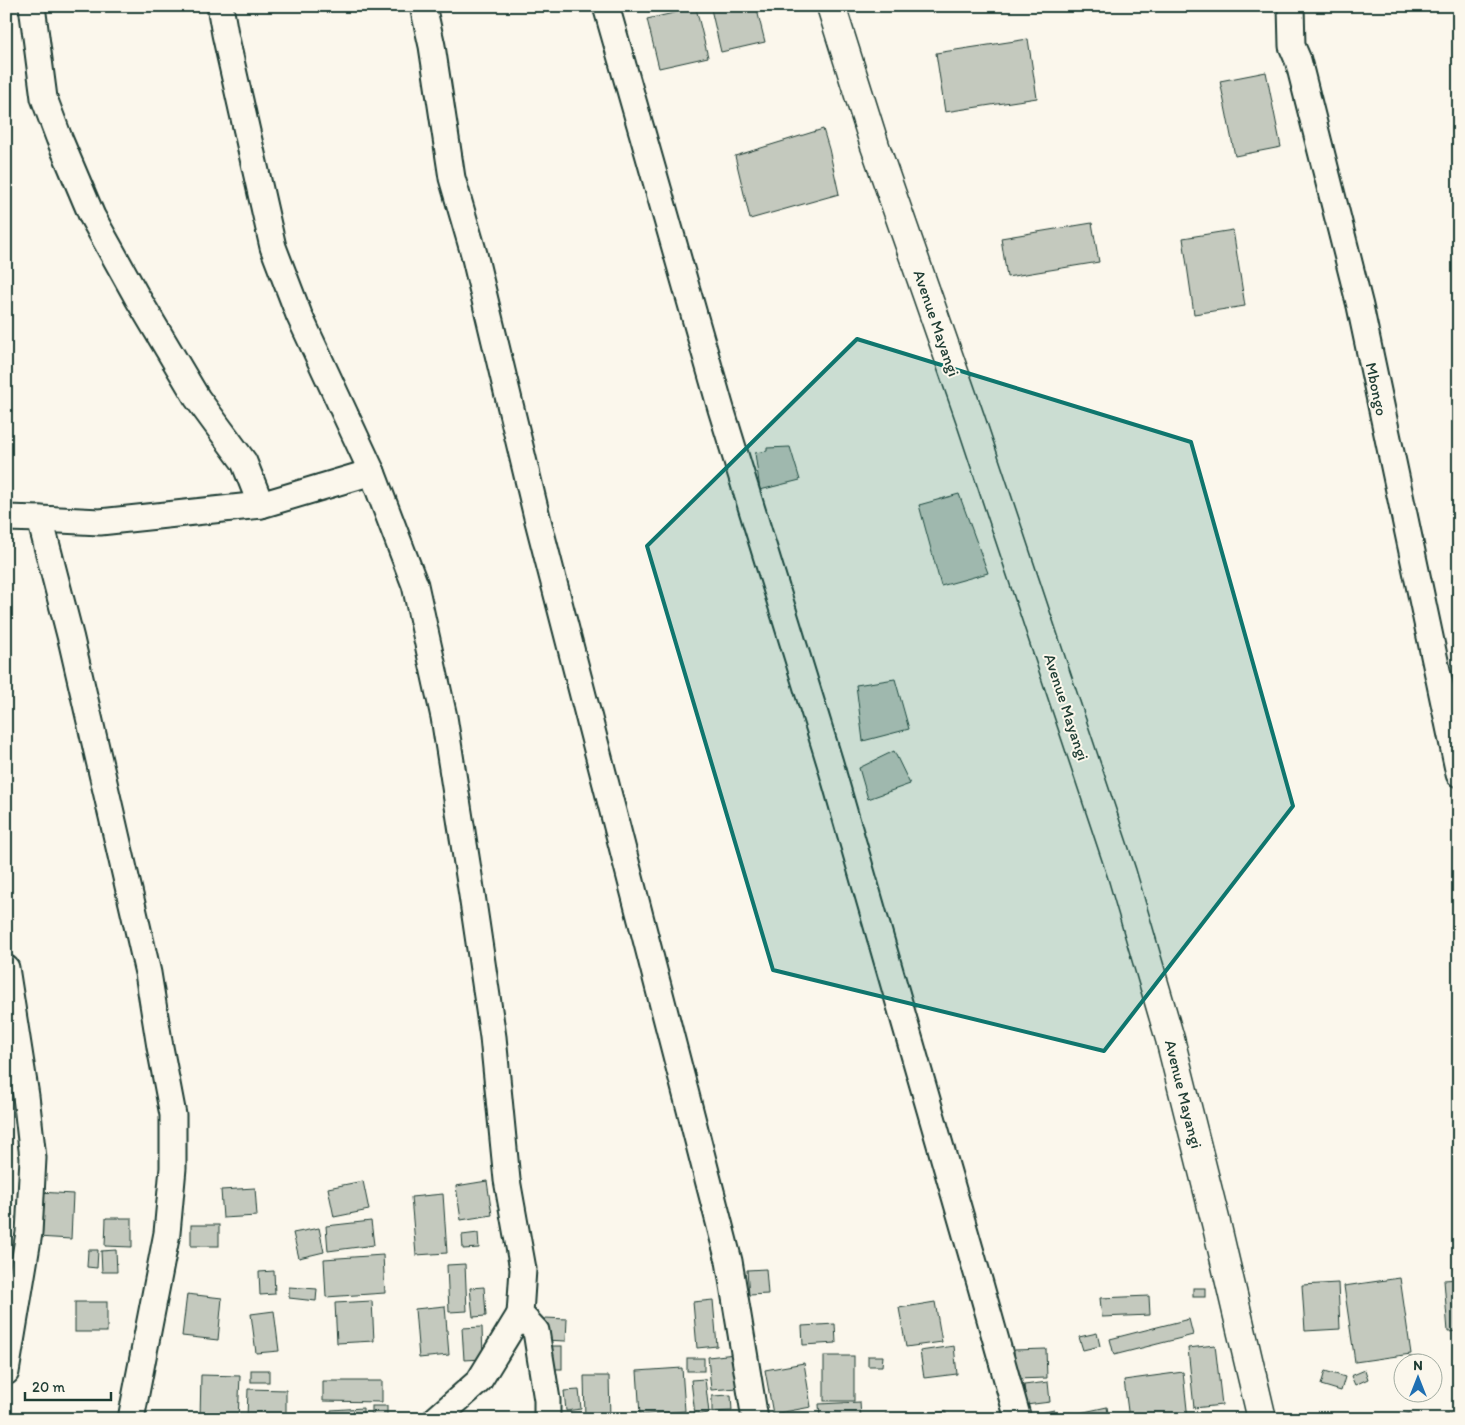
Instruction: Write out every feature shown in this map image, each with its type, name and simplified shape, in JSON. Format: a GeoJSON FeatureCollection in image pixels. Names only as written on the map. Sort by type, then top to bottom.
{"type":"FeatureCollection","features":[{"type":"Feature","properties":{"kind":"street"},"geometry":{"type":"LineString","coordinates":[[32,6],[44,98],[92,216],[197,398],[244,462],[261,505]]}},
{"type":"Feature","properties":{"kind":"street"},"geometry":{"type":"LineString","coordinates":[[220,6],[273,248],[300,315],[372,472],[415,586],[444,717],[493,1037],[507,1180],[523,1269],[520,1314],[479,1381],[436,1419]]}},
{"type":"Feature","properties":{"kind":"street"},"geometry":{"type":"LineString","coordinates":[[423,6],[432,46],[452,178],[474,254],[537,517],[729,1262],[755,1419]]}},
{"type":"Feature","properties":{"kind":"street"},"geometry":{"type":"LineString","coordinates":[[606,6],[722,409],[830,763],[1018,1419]]}},
{"type":"Feature","properties":{"kind":"street","name":"Avenue Mayangi"},"geometry":{"type":"LineString","coordinates":[[831,6],[875,146],[970,418],[1122,874],[1170,1039],[1262,1419]]}},
{"type":"Feature","properties":{"kind":"street","name":"Mbongo"},"geometry":{"type":"LineString","coordinates":[[1292,6],[1292,46],[1300,69],[1360,306],[1459,774]]}},
{"type":"Feature","properties":{"kind":"street"},"geometry":{"type":"LineString","coordinates":[[6,518],[100,522],[261,505],[372,472]]}},
{"type":"Feature","properties":{"kind":"street"},"geometry":{"type":"LineString","coordinates":[[40,519],[71,639],[144,954],[173,1115],[173,1168],[167,1233],[131,1419]]}},
{"type":"Feature","properties":{"kind":"street"},"geometry":{"type":"LineString","coordinates":[[6,968],[26,1096],[32,1158],[29,1232],[6,1372]]}},
{"type":"Feature","properties":{"kind":"street"},"geometry":{"type":"LineString","coordinates":[[520,1314],[536,1331],[547,1400],[546,1419]]}},
{"type":"Feature","properties":{"kind":"highlighted area"},"geometry":{"type":"Polygon","coordinates":[[[857,339],[1191,442],[1293,806],[1104,1051],[773,970],[647,546],[857,339]]]}},
{"type":"Feature","properties":{"kind":"building"},"geometry":{"type":"Polygon","coordinates":[[[722,6],[756,6],[765,42],[721,52],[711,9],[722,6]]]}},
{"type":"Feature","properties":{"kind":"building"},"geometry":{"type":"Polygon","coordinates":[[[696,8],[708,57],[659,68],[647,19],[696,8]]]}},
{"type":"Feature","properties":{"kind":"building"},"geometry":{"type":"Polygon","coordinates":[[[1028,39],[1037,98],[945,112],[936,53],[1028,39]]]}},
{"type":"Feature","properties":{"kind":"building"},"geometry":{"type":"Polygon","coordinates":[[[1266,72],[1281,147],[1235,156],[1220,81],[1266,72]]]}},
{"type":"Feature","properties":{"kind":"building"},"geometry":{"type":"Polygon","coordinates":[[[823,129],[839,194],[750,219],[735,156],[823,129]]]}},
{"type":"Feature","properties":{"kind":"building"},"geometry":{"type":"Polygon","coordinates":[[[1092,223],[1099,262],[1007,277],[1001,238],[1092,223]]]}},
{"type":"Feature","properties":{"kind":"building"},"geometry":{"type":"Polygon","coordinates":[[[1233,230],[1245,306],[1194,314],[1183,238],[1233,230]]]}},
{"type":"Feature","properties":{"kind":"building"},"geometry":{"type":"Polygon","coordinates":[[[790,447],[800,480],[760,490],[755,453],[767,451],[767,448],[790,447]]]}},
{"type":"Feature","properties":{"kind":"building"},"geometry":{"type":"Polygon","coordinates":[[[959,494],[988,573],[941,586],[919,505],[959,494]]]}},
{"type":"Feature","properties":{"kind":"building"},"geometry":{"type":"Polygon","coordinates":[[[895,679],[909,729],[863,741],[856,685],[895,679]]]}},
{"type":"Feature","properties":{"kind":"building"},"geometry":{"type":"Polygon","coordinates":[[[894,751],[910,784],[868,799],[859,768],[894,751]]]}},
{"type":"Feature","properties":{"kind":"building"},"geometry":{"type":"Polygon","coordinates":[[[363,1181],[369,1210],[334,1217],[328,1188],[363,1181]]]}},
{"type":"Feature","properties":{"kind":"building"},"geometry":{"type":"Polygon","coordinates":[[[487,1181],[492,1215],[461,1220],[456,1186],[487,1181]]]}},
{"type":"Feature","properties":{"kind":"building"},"geometry":{"type":"Polygon","coordinates":[[[255,1188],[257,1216],[223,1218],[221,1190],[255,1188]]]}},
{"type":"Feature","properties":{"kind":"building"},"geometry":{"type":"Polygon","coordinates":[[[39,1192],[73,1194],[71,1239],[37,1237],[39,1192]]]}},
{"type":"Feature","properties":{"kind":"building"},"geometry":{"type":"Polygon","coordinates":[[[443,1194],[447,1253],[416,1255],[411,1197],[443,1194]]]}},
{"type":"Feature","properties":{"kind":"building"},"geometry":{"type":"Polygon","coordinates":[[[106,1218],[132,1218],[132,1247],[105,1246],[106,1218]]]}},
{"type":"Feature","properties":{"kind":"building"},"geometry":{"type":"Polygon","coordinates":[[[371,1221],[374,1245],[328,1251],[326,1226],[371,1221]]]}},
{"type":"Feature","properties":{"kind":"building"},"geometry":{"type":"Polygon","coordinates":[[[191,1225],[219,1225],[219,1246],[191,1246],[191,1225]]]}},
{"type":"Feature","properties":{"kind":"building"},"geometry":{"type":"Polygon","coordinates":[[[319,1228],[324,1252],[299,1258],[293,1233],[319,1228]]]}},
{"type":"Feature","properties":{"kind":"building"},"geometry":{"type":"Polygon","coordinates":[[[478,1233],[479,1248],[463,1249],[462,1235],[478,1233]]]}},
{"type":"Feature","properties":{"kind":"building"},"geometry":{"type":"Polygon","coordinates":[[[88,1250],[98,1250],[97,1268],[87,1267],[88,1250]]]}},
{"type":"Feature","properties":{"kind":"building"},"geometry":{"type":"Polygon","coordinates":[[[116,1250],[117,1272],[102,1272],[101,1251],[116,1250]]]}},
{"type":"Feature","properties":{"kind":"building"},"geometry":{"type":"Polygon","coordinates":[[[383,1255],[385,1293],[326,1297],[324,1259],[383,1255]]]}},
{"type":"Feature","properties":{"kind":"building"},"geometry":{"type":"Polygon","coordinates":[[[465,1264],[467,1311],[449,1312],[447,1265],[465,1264]]]}},
{"type":"Feature","properties":{"kind":"building"},"geometry":{"type":"Polygon","coordinates":[[[766,1269],[768,1294],[749,1295],[747,1270],[766,1269]]]}},
{"type":"Feature","properties":{"kind":"building"},"geometry":{"type":"Polygon","coordinates":[[[274,1271],[275,1294],[260,1295],[259,1272],[274,1271]]]}},
{"type":"Feature","properties":{"kind":"building"},"geometry":{"type":"Polygon","coordinates":[[[1400,1278],[1411,1352],[1392,1352],[1392,1357],[1355,1362],[1344,1286],[1400,1278]]]}},
{"type":"Feature","properties":{"kind":"building"},"geometry":{"type":"Polygon","coordinates":[[[1459,1279],[1459,1331],[1448,1332],[1444,1280],[1459,1279]]]}},
{"type":"Feature","properties":{"kind":"building"},"geometry":{"type":"Polygon","coordinates":[[[1338,1283],[1340,1329],[1305,1331],[1302,1285],[1338,1283]]]}},
{"type":"Feature","properties":{"kind":"building"},"geometry":{"type":"Polygon","coordinates":[[[289,1287],[317,1289],[316,1301],[289,1298],[289,1287]]]}},
{"type":"Feature","properties":{"kind":"building"},"geometry":{"type":"Polygon","coordinates":[[[484,1287],[486,1316],[473,1317],[470,1288],[484,1287]]]}},
{"type":"Feature","properties":{"kind":"building"},"geometry":{"type":"Polygon","coordinates":[[[1193,1288],[1205,1288],[1205,1297],[1193,1297],[1193,1288]]]}},
{"type":"Feature","properties":{"kind":"building"},"geometry":{"type":"Polygon","coordinates":[[[187,1294],[222,1298],[218,1340],[182,1336],[187,1294]]]}},
{"type":"Feature","properties":{"kind":"building"},"geometry":{"type":"Polygon","coordinates":[[[1149,1296],[1150,1315],[1102,1317],[1100,1298],[1149,1296]]]}},
{"type":"Feature","properties":{"kind":"building"},"geometry":{"type":"Polygon","coordinates":[[[713,1300],[717,1346],[697,1348],[693,1302],[713,1300]]]}},
{"type":"Feature","properties":{"kind":"building"},"geometry":{"type":"Polygon","coordinates":[[[372,1301],[374,1341],[337,1343],[335,1303],[372,1301]]]}},
{"type":"Feature","properties":{"kind":"building"},"geometry":{"type":"Polygon","coordinates":[[[75,1302],[107,1302],[107,1332],[75,1332],[75,1302]]]}},
{"type":"Feature","properties":{"kind":"building"},"geometry":{"type":"Polygon","coordinates":[[[935,1302],[942,1342],[906,1347],[899,1308],[935,1302]]]}},
{"type":"Feature","properties":{"kind":"building"},"geometry":{"type":"Polygon","coordinates":[[[445,1306],[449,1355],[419,1358],[415,1309],[445,1306]]]}},
{"type":"Feature","properties":{"kind":"building"},"geometry":{"type":"Polygon","coordinates":[[[274,1311],[279,1351],[256,1353],[251,1314],[274,1311]]]}},
{"type":"Feature","properties":{"kind":"building"},"geometry":{"type":"Polygon","coordinates":[[[545,1318],[567,1319],[566,1341],[544,1340],[545,1318]]]}},
{"type":"Feature","properties":{"kind":"building"},"geometry":{"type":"Polygon","coordinates":[[[1189,1319],[1193,1335],[1114,1355],[1110,1339],[1189,1319]]]}},
{"type":"Feature","properties":{"kind":"building"},"geometry":{"type":"Polygon","coordinates":[[[835,1324],[836,1343],[803,1345],[802,1326],[835,1324]]]}},
{"type":"Feature","properties":{"kind":"building"},"geometry":{"type":"Polygon","coordinates":[[[482,1327],[483,1359],[464,1360],[462,1328],[482,1327]]]}},
{"type":"Feature","properties":{"kind":"building"},"geometry":{"type":"Polygon","coordinates":[[[1097,1333],[1100,1346],[1083,1350],[1079,1337],[1097,1333]]]}},
{"type":"Feature","properties":{"kind":"building"},"geometry":{"type":"Polygon","coordinates":[[[1215,1345],[1222,1405],[1194,1408],[1188,1348],[1215,1345]]]}},
{"type":"Feature","properties":{"kind":"building"},"geometry":{"type":"Polygon","coordinates":[[[546,1346],[562,1346],[562,1369],[546,1369],[546,1346]]]}},
{"type":"Feature","properties":{"kind":"building"},"geometry":{"type":"Polygon","coordinates":[[[954,1346],[957,1374],[924,1378],[920,1351],[954,1346]]]}},
{"type":"Feature","properties":{"kind":"building"},"geometry":{"type":"Polygon","coordinates":[[[1046,1349],[1047,1378],[1015,1379],[1014,1350],[1046,1349]]]}},
{"type":"Feature","properties":{"kind":"building"},"geometry":{"type":"Polygon","coordinates":[[[735,1354],[738,1388],[711,1390],[708,1357],[735,1354]]]}},
{"type":"Feature","properties":{"kind":"building"},"geometry":{"type":"Polygon","coordinates":[[[824,1356],[854,1356],[854,1401],[824,1401],[824,1356]]]}},
{"type":"Feature","properties":{"kind":"building"},"geometry":{"type":"Polygon","coordinates":[[[868,1356],[883,1356],[882,1366],[868,1366],[868,1356]]]}},
{"type":"Feature","properties":{"kind":"building"},"geometry":{"type":"Polygon","coordinates":[[[687,1358],[704,1358],[704,1371],[687,1371],[687,1358]]]}},
{"type":"Feature","properties":{"kind":"building"},"geometry":{"type":"Polygon","coordinates":[[[804,1363],[811,1407],[773,1414],[765,1370],[804,1363]]]}},
{"type":"Feature","properties":{"kind":"building"},"geometry":{"type":"Polygon","coordinates":[[[682,1368],[685,1411],[640,1415],[637,1371],[682,1368]]]}},
{"type":"Feature","properties":{"kind":"building"},"geometry":{"type":"Polygon","coordinates":[[[251,1370],[269,1370],[269,1382],[251,1382],[251,1370]]]}},
{"type":"Feature","properties":{"kind":"building"},"geometry":{"type":"Polygon","coordinates":[[[1365,1370],[1368,1379],[1355,1385],[1351,1376],[1365,1370]]]}},
{"type":"Feature","properties":{"kind":"building"},"geometry":{"type":"Polygon","coordinates":[[[1325,1371],[1345,1377],[1341,1391],[1321,1385],[1325,1371]]]}},
{"type":"Feature","properties":{"kind":"building"},"geometry":{"type":"Polygon","coordinates":[[[1183,1372],[1188,1419],[1129,1419],[1124,1380],[1183,1372]]]}},
{"type":"Feature","properties":{"kind":"building"},"geometry":{"type":"Polygon","coordinates":[[[201,1375],[240,1376],[238,1419],[200,1418],[201,1375]]]}},
{"type":"Feature","properties":{"kind":"building"},"geometry":{"type":"Polygon","coordinates":[[[584,1376],[609,1376],[610,1419],[585,1419],[584,1376]]]}},
{"type":"Feature","properties":{"kind":"building"},"geometry":{"type":"Polygon","coordinates":[[[705,1379],[709,1413],[695,1415],[691,1380],[705,1379]]]}},
{"type":"Feature","properties":{"kind":"building"},"geometry":{"type":"Polygon","coordinates":[[[323,1381],[382,1381],[382,1402],[323,1401],[323,1381]]]}},
{"type":"Feature","properties":{"kind":"building"},"geometry":{"type":"Polygon","coordinates":[[[1048,1382],[1050,1402],[1026,1405],[1024,1385],[1048,1382]]]}},
{"type":"Feature","properties":{"kind":"building"},"geometry":{"type":"Polygon","coordinates":[[[248,1389],[286,1390],[286,1419],[247,1418],[248,1389]]]}},
{"type":"Feature","properties":{"kind":"building"},"geometry":{"type":"Polygon","coordinates":[[[579,1390],[581,1409],[566,1411],[564,1391],[579,1390]]]}},
{"type":"Feature","properties":{"kind":"building"},"geometry":{"type":"Polygon","coordinates":[[[731,1395],[732,1411],[712,1412],[712,1396],[731,1395]]]}},
{"type":"Feature","properties":{"kind":"building"},"geometry":{"type":"Polygon","coordinates":[[[860,1402],[861,1419],[820,1419],[819,1404],[860,1402]]]}},
{"type":"Feature","properties":{"kind":"building"},"geometry":{"type":"Polygon","coordinates":[[[372,1406],[387,1406],[387,1419],[372,1419],[372,1406]]]}},
{"type":"Feature","properties":{"kind":"building"},"geometry":{"type":"Polygon","coordinates":[[[1107,1407],[1109,1419],[1076,1419],[1075,1414],[1107,1407]]]}},
{"type":"Feature","properties":{"kind":"building"},"geometry":{"type":"Polygon","coordinates":[[[363,1408],[363,1419],[332,1419],[331,1410],[363,1408]]]}},
{"type":"Feature","properties":{"kind":"building"},"geometry":{"type":"Polygon","coordinates":[[[1054,1410],[1056,1419],[1028,1419],[1027,1416],[1054,1410]]]}},
{"type":"Feature","properties":{"kind":"building"},"geometry":{"type":"Polygon","coordinates":[[[946,1412],[946,1419],[885,1419],[885,1414],[946,1412]]]}},
{"type":"Feature","properties":{"kind":"building"},"geometry":{"type":"Polygon","coordinates":[[[1459,1412],[1459,1419],[1445,1419],[1445,1415],[1459,1412]]]}},
{"type":"Feature","properties":{"kind":"building"},"geometry":{"type":"Polygon","coordinates":[[[1411,1413],[1413,1419],[1382,1419],[1411,1413]]]}},
{"type":"Feature","properties":{"kind":"building"},"geometry":{"type":"Polygon","coordinates":[[[813,1416],[813,1419],[780,1419],[813,1416]]]}}]}
